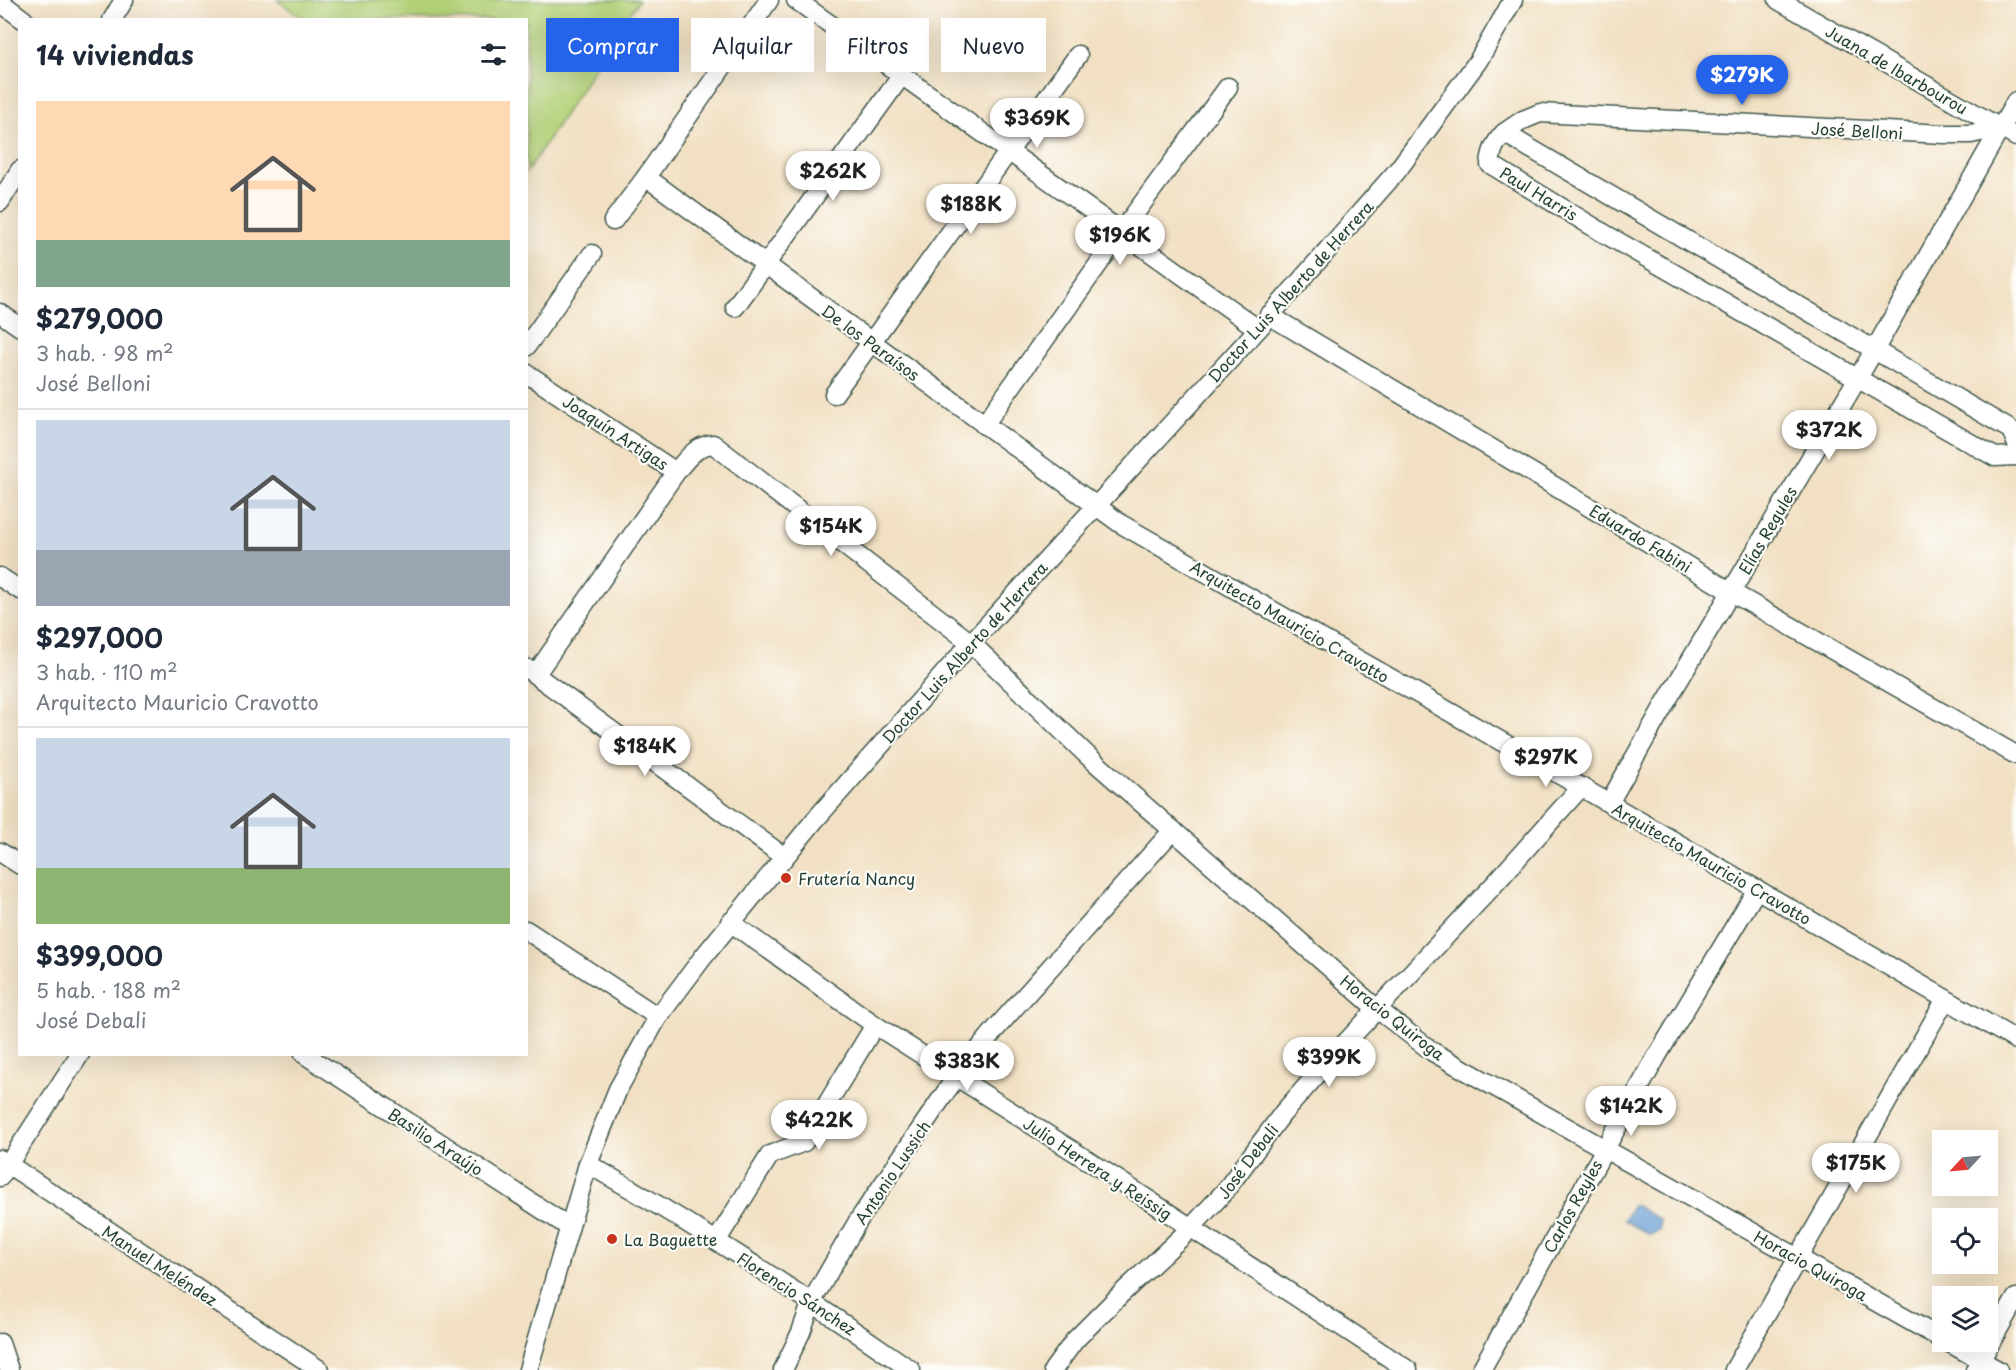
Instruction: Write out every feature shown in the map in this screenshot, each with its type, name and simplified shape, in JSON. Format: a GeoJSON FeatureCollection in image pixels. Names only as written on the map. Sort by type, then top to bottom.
{"type":"FeatureCollection","features":[{"type":"Feature","properties":{"kind":"street"},"geometry":{"type":"LineString","coordinates":[[113,18],[124,0]]}},
{"type":"Feature","properties":{"kind":"street"},"geometry":{"type":"LineString","coordinates":[[613,221],[769,0]]}},
{"type":"Feature","properties":{"kind":"street","name":"Eduardo Fabini"},"geometry":{"type":"LineString","coordinates":[[796,0],[1122,231],[1263,322],[2016,755]]}},
{"type":"Feature","properties":{"kind":"street","name":"Doctor Luis Alberto de Herrera"},"geometry":{"type":"LineString","coordinates":[[528,1370],[588,1164],[618,1089],[658,1017],[783,856],[971,643],[1397,171],[1478,61],[1513,0]]}},
{"type":"Feature","properties":{"kind":"street","name":"Juana de Ibarbourou"},"geometry":{"type":"LineString","coordinates":[[1778,0],[2016,137]]}},
{"type":"Feature","properties":{"kind":"street"},"geometry":{"type":"LineString","coordinates":[[0,2],[21,18]]}},
{"type":"Feature","properties":{"kind":"street"},"geometry":{"type":"LineString","coordinates":[[834,394],[1078,55]]}},
{"type":"Feature","properties":{"kind":"street"},"geometry":{"type":"LineString","coordinates":[[735,307],[902,75]]}},
{"type":"Feature","properties":{"kind":"street"},"geometry":{"type":"LineString","coordinates":[[984,425],[1228,87]]}},
{"type":"Feature","properties":{"kind":"street","name":"Elías Regules"},"geometry":{"type":"LineString","coordinates":[[1610,803],[1666,702],[1875,350],[1999,128],[2015,106]]}},
{"type":"Feature","properties":{"kind":"street","name":"José Belloni"},"geometry":{"type":"LineString","coordinates":[[1504,133],[1523,120],[1540,113],[1944,134],[1971,134],[1999,128]]}},
{"type":"Feature","properties":{"kind":"street","name":"Paul Harris"},"geometry":{"type":"LineString","coordinates":[[2016,442],[2011,430],[1504,133],[1490,153],[1490,164],[1605,234],[1995,457],[2016,456]]}},
{"type":"Feature","properties":{"kind":"street"},"geometry":{"type":"LineString","coordinates":[[0,202],[18,173]]}},
{"type":"Feature","properties":{"kind":"street","name":"De los Paraísos"},"geometry":{"type":"LineString","coordinates":[[646,177],[1095,506]]}},
{"type":"Feature","properties":{"kind":"street"},"geometry":{"type":"LineString","coordinates":[[528,344],[592,254]]}},
{"type":"Feature","properties":{"kind":"street"},"geometry":{"type":"LineString","coordinates":[[0,313],[18,326]]}},
{"type":"Feature","properties":{"kind":"street","name":"Joaquín Artigas"},"geometry":{"type":"LineString","coordinates":[[528,374],[676,472]]}},
{"type":"Feature","properties":{"kind":"street"},"geometry":{"type":"LineString","coordinates":[[783,856],[531,671],[676,472],[699,447],[713,444],[971,643]]}},
{"type":"Feature","properties":{"kind":"street","name":"Arquitecto Mauricio Cravotto"},"geometry":{"type":"LineString","coordinates":[[1095,506],[1121,524],[1610,803],[2016,1040]]}},
{"type":"Feature","properties":{"kind":"street"},"geometry":{"type":"LineString","coordinates":[[0,576],[18,589]]}},
{"type":"Feature","properties":{"kind":"street","name":"Horacio Quiroga"},"geometry":{"type":"LineString","coordinates":[[971,643],[1088,756],[1377,1009],[1433,1052],[1932,1333]]}},
{"type":"Feature","properties":{"kind":"street","name":"José Debali"},"geometry":{"type":"LineString","coordinates":[[1053,1370],[1075,1340],[1190,1229],[1225,1191],[1283,1113],[1581,787]]}},
{"type":"Feature","properties":{"kind":"street","name":"Antonio Lussich"},"geometry":{"type":"LineString","coordinates":[[783,1370],[801,1332],[812,1301],[858,1221],[956,1077],[999,1025],[1173,830]]}},
{"type":"Feature","properties":{"kind":"street"},"geometry":{"type":"LineString","coordinates":[[0,852],[18,864]]}},
{"type":"Feature","properties":{"kind":"street","name":"Carlos Reyles"},"geometry":{"type":"LineString","coordinates":[[1481,1370],[1604,1148],[1757,889]]}},
{"type":"Feature","properties":{"kind":"street","name":"Julio Herrera y Reissig"},"geometry":{"type":"LineString","coordinates":[[730,922],[875,1025],[1103,1170],[1408,1370]]}},
{"type":"Feature","properties":{"kind":"street"},"geometry":{"type":"LineString","coordinates":[[528,931],[658,1017]]}},
{"type":"Feature","properties":{"kind":"street"},"geometry":{"type":"LineString","coordinates":[[1734,1370],[1946,999]]}},
{"type":"Feature","properties":{"kind":"street"},"geometry":{"type":"LineString","coordinates":[[717,1240],[770,1155],[804,1142],[875,1025]]}},
{"type":"Feature","properties":{"kind":"street"},"geometry":{"type":"LineString","coordinates":[[3,1167],[79,1056]]}},
{"type":"Feature","properties":{"kind":"street","name":"Basilio Araújo"},"geometry":{"type":"LineString","coordinates":[[307,1056],[569,1227]]}},
{"type":"Feature","properties":{"kind":"street","name":"Florencio Sánchez"},"geometry":{"type":"LineString","coordinates":[[588,1164],[717,1240],[812,1301],[911,1370]]}},
{"type":"Feature","properties":{"kind":"street","name":"Manuel Meléndez"},"geometry":{"type":"LineString","coordinates":[[3,1167],[320,1370]]}},
{"type":"Feature","properties":{"kind":"street"},"geometry":{"type":"LineString","coordinates":[[1977,1365],[2016,1298]]}},
{"type":"Feature","properties":{"kind":"street"},"geometry":{"type":"LineString","coordinates":[[0,1343],[9,1370]]}},
{"type":"Feature","properties":{"kind":"street","name":"Horacio Quiroga"},"geometry":{"type":"LineString","coordinates":[[1960,1352],[1977,1365],[1998,1370]]}},
{"type":"Feature","properties":{"kind":"green space"},"geometry":{"type":"Polygon","coordinates":[[[277,0],[639,0],[627,18],[546,18],[546,72],[592,72],[528,170],[528,18],[303,18],[277,0]]]}},
{"type":"Feature","properties":{"kind":"water"},"geometry":{"type":"Polygon","coordinates":[[[1633,1204],[1660,1220],[1660,1231],[1650,1235],[1624,1220],[1633,1204]]]}},
{"type":"Feature","properties":{"kind":"place","name":"Frutería Nancy"},"geometry":{"type":"Point","coordinates":[786,878]}},
{"type":"Feature","properties":{"kind":"place","name":"La Baguette"},"geometry":{"type":"Point","coordinates":[612,1239]}}]}
